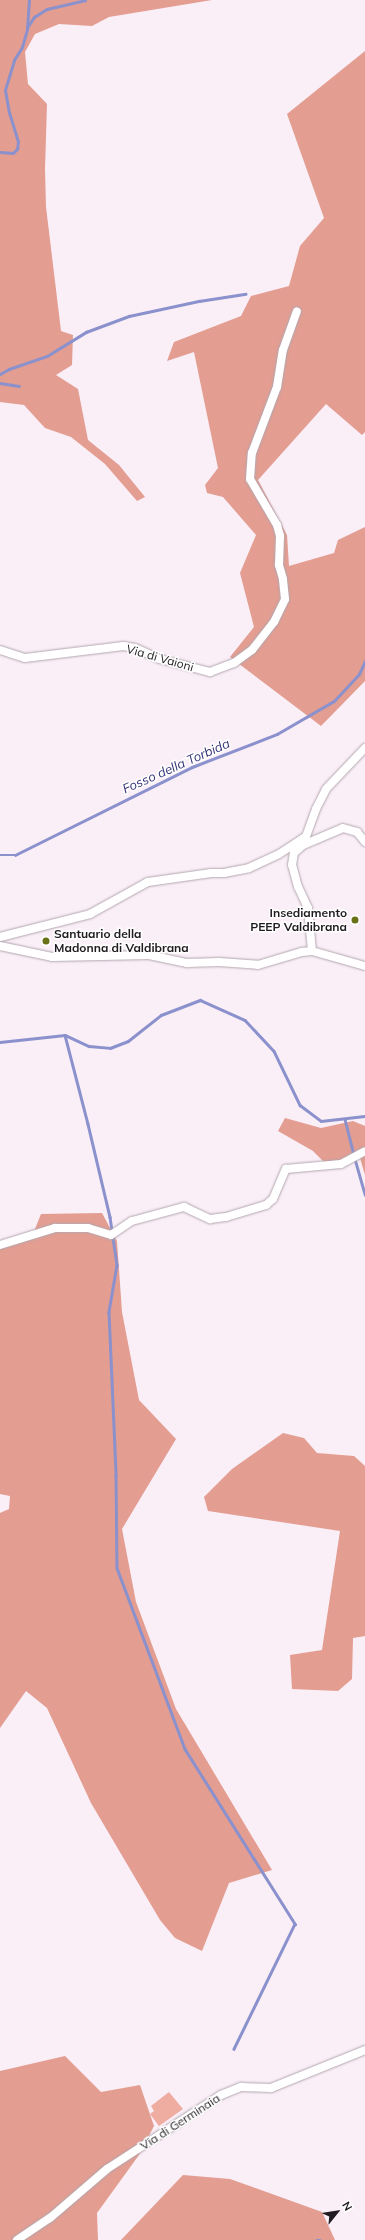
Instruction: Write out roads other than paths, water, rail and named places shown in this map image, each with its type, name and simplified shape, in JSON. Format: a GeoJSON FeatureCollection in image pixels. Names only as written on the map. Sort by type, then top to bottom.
{"type":"FeatureCollection","features":[{"type":"Feature","properties":{"kind":"street","name":"Via di Vaioni"},"geometry":{"type":"LineString","coordinates":[[0,650],[25,658],[123,646],[136,648],[160,659],[210,672],[234,663],[252,650],[274,622],[285,598],[283,579],[279,565],[280,536],[277,525],[250,478],[250,467],[252,453],[278,387],[283,350],[297,311]]}},
{"type":"Feature","properties":{"kind":"street"},"geometry":{"type":"LineString","coordinates":[[312,952],[308,908],[298,887],[292,865],[294,853],[304,841],[326,789],[365,748]]}},
{"type":"Feature","properties":{"kind":"street"},"geometry":{"type":"LineString","coordinates":[[0,937],[90,914],[148,882],[211,873],[224,874],[248,868],[304,841],[343,828],[357,832],[365,842]]}},
{"type":"Feature","properties":{"kind":"street"},"geometry":{"type":"LineString","coordinates":[[0,946],[52,957],[149,955],[187,963],[219,962],[258,965],[302,952],[312,952],[365,966]]}},
{"type":"Feature","properties":{"kind":"street"},"geometry":{"type":"LineString","coordinates":[[0,1245],[55,1228],[88,1228],[111,1235],[132,1221],[148,1215],[184,1207],[204,1217],[218,1219],[266,1205],[273,1199],[286,1169],[341,1164],[365,1151]]}},
{"type":"Feature","properties":{"kind":"street","name":"Via di Germinaia"},"geometry":{"type":"LineString","coordinates":[[17,2240],[50,2218],[107,2168],[221,2095],[241,2087],[271,2088],[365,2050]]}},
{"type":"Feature","properties":{"kind":"waterway"},"geometry":{"type":"LineString","coordinates":[[0,152],[13,153],[17,149],[18,142],[9,113],[5,90],[14,60],[22,47],[27,29],[29,0]]}},
{"type":"Feature","properties":{"kind":"waterway"},"geometry":{"type":"LineString","coordinates":[[28,26],[34,17],[47,9],[85,0]]}},
{"type":"Feature","properties":{"kind":"waterway"},"geometry":{"type":"LineString","coordinates":[[0,374],[9,369],[47,356],[86,332],[129,316],[199,301],[245,294]]}},
{"type":"Feature","properties":{"kind":"waterway"},"geometry":{"type":"LineString","coordinates":[[0,383],[19,386]]}},
{"type":"Feature","properties":{"kind":"waterway","name":"Fosso della Torbida"},"geometry":{"type":"LineString","coordinates":[[0,855],[15,855],[192,767],[277,734],[334,701],[359,674],[365,661]]}},
{"type":"Feature","properties":{"kind":"waterway"},"geometry":{"type":"LineString","coordinates":[[0,1042],[65,1035],[89,1046],[110,1048],[128,1041],[161,1015],[200,1000],[245,1020],[274,1051],[300,1105],[321,1121],[365,1116]]}},
{"type":"Feature","properties":{"kind":"waterway"},"geometry":{"type":"LineString","coordinates":[[65,1035],[110,1217],[117,1265],[109,1312],[116,1475],[117,1568],[185,1749],[295,1924],[234,2049]]}},
{"type":"Feature","properties":{"kind":"waterway"},"geometry":{"type":"LineString","coordinates":[[345,1119],[354,1154]]}},
{"type":"Feature","properties":{"kind":"waterway"},"geometry":{"type":"LineString","coordinates":[[355,1159],[365,1195]]}},
{"type":"Feature","properties":{"kind":"place","name":"Insediamento PEEP Valdibrana"},"geometry":{"type":"Point","coordinates":[355,920]}},
{"type":"Feature","properties":{"kind":"place","name":"Santuario della Madonna di Valdibrana"},"geometry":{"type":"Point","coordinates":[46,941]}}]}
